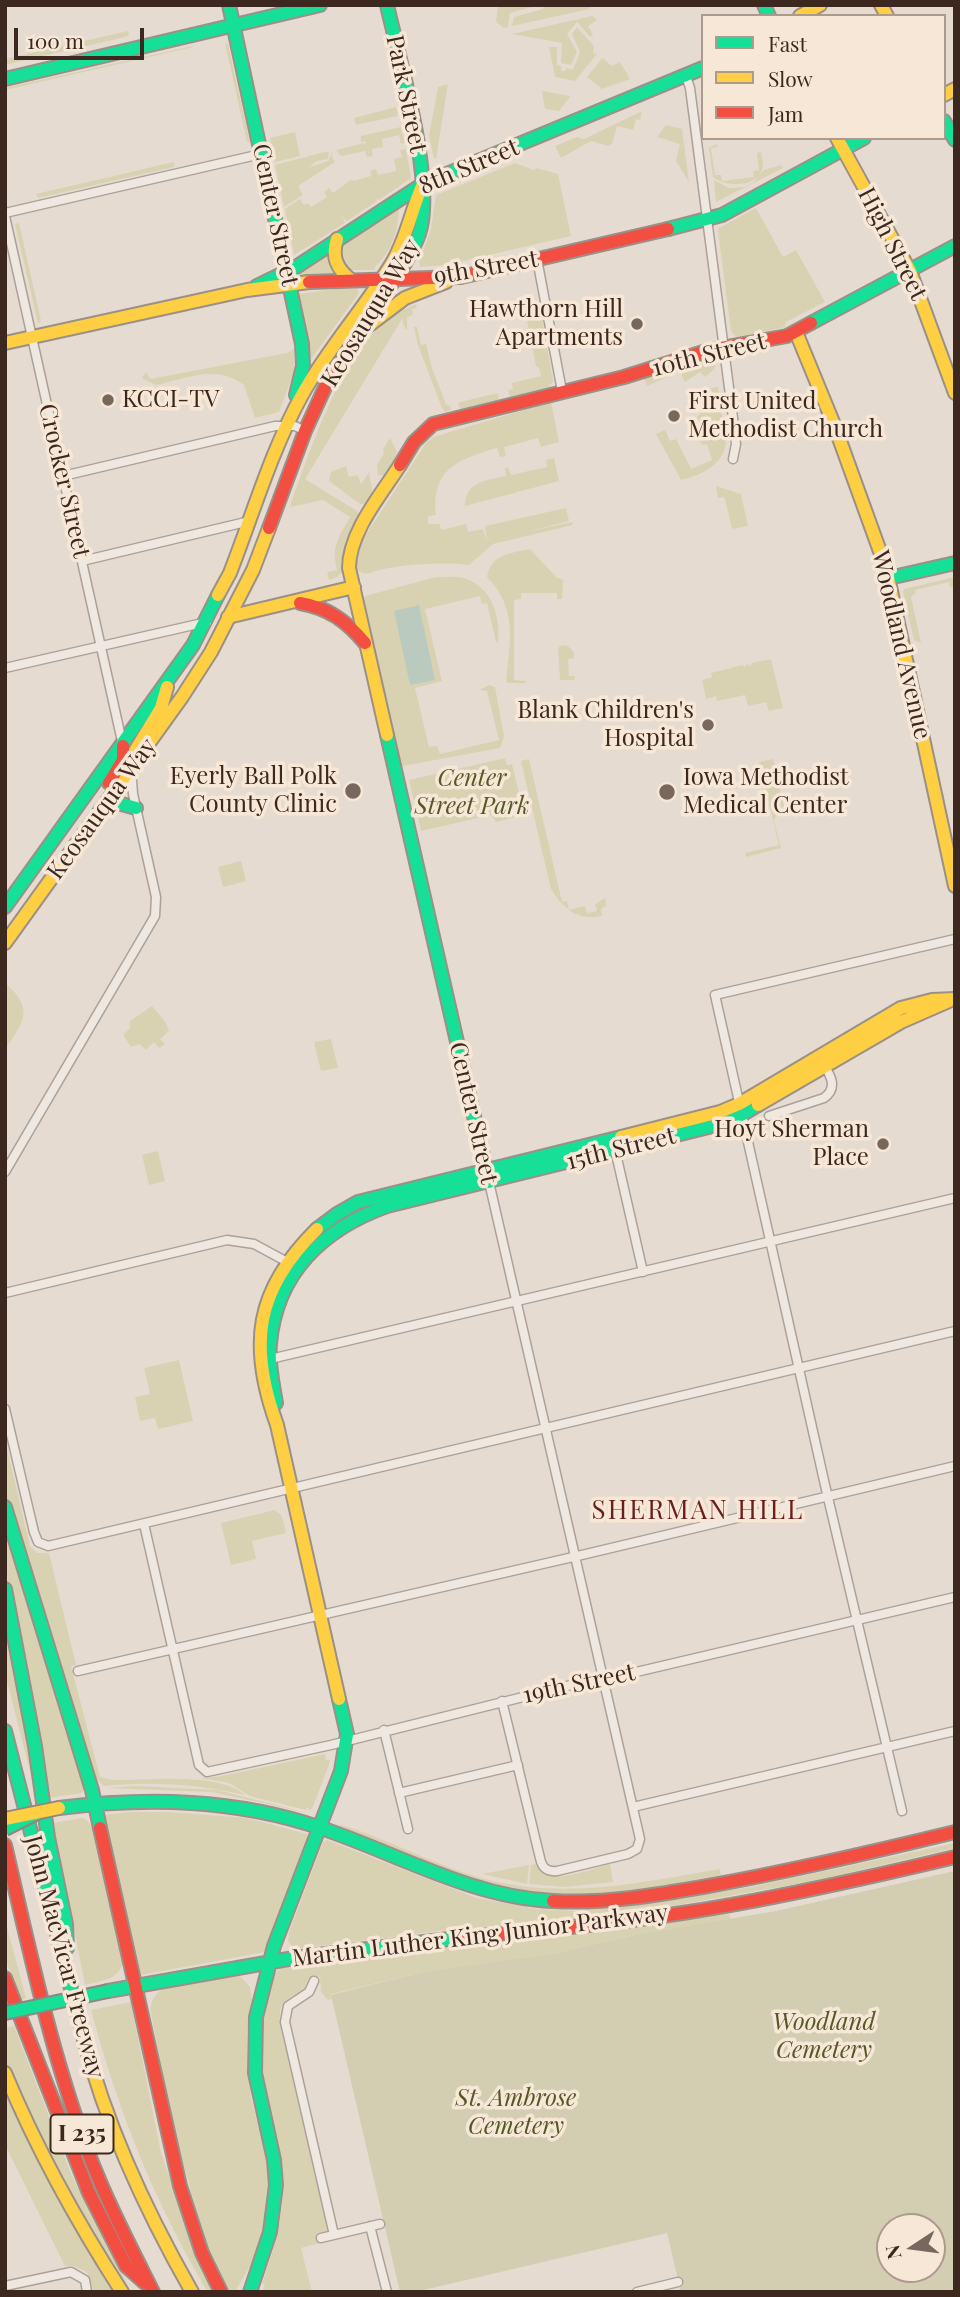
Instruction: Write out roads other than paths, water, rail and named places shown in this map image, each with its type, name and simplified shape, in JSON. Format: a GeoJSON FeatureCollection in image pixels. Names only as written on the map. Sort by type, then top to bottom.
{"type":"FeatureCollection","features":[{"type":"Feature","properties":{"kind":"main road","name":"Center Street"},"geometry":{"type":"LineString","coordinates":[[229,5],[303,355],[302,376],[287,425]]}},
{"type":"Feature","properties":{"kind":"main road"},"geometry":{"type":"LineString","coordinates":[[5,79],[320,5]]}},
{"type":"Feature","properties":{"kind":"main road","name":"Park Street"},"geometry":{"type":"LineString","coordinates":[[387,5],[419,151],[423,184]]}},
{"type":"Feature","properties":{"kind":"main road"},"geometry":{"type":"LineString","coordinates":[[804,14],[820,5]]}},
{"type":"Feature","properties":{"kind":"main road","name":"8th Street"},"geometry":{"type":"LineString","coordinates":[[247,290],[287,271],[423,184],[701,69]]}},
{"type":"Feature","properties":{"kind":"main road"},"geometry":{"type":"LineString","coordinates":[[946,124],[955,140]]}},
{"type":"Feature","properties":{"kind":"main road","name":"9th Street"},"geometry":{"type":"LineString","coordinates":[[5,344],[247,290],[352,280],[461,277],[707,220],[722,215],[840,144]]}},
{"type":"Feature","properties":{"kind":"main road","name":"High Street"},"geometry":{"type":"LineString","coordinates":[[840,144],[910,271],[954,391]]}},
{"type":"Feature","properties":{"kind":"main road","name":"Keosauqua Way"},"geometry":{"type":"LineString","coordinates":[[5,943],[197,676],[253,569],[305,431],[327,383],[388,279],[423,184]]}},
{"type":"Feature","properties":{"kind":"main road"},"geometry":{"type":"LineString","coordinates":[[337,239],[334,247],[335,262],[341,272],[352,280]]}},
{"type":"Feature","properties":{"kind":"main road","name":"10th Street"},"geometry":{"type":"LineString","coordinates":[[447,419],[631,375],[705,351],[796,332],[955,246]]}},
{"type":"Feature","properties":{"kind":"main road"},"geometry":{"type":"LineString","coordinates":[[355,338],[405,298],[461,277]]}},
{"type":"Feature","properties":{"kind":"main road","name":"Keosauqua Way"},"geometry":{"type":"LineString","coordinates":[[5,907],[168,683],[206,622],[230,573],[287,425],[316,368],[388,279]]}},
{"type":"Feature","properties":{"kind":"main road","name":"Woodland Avenue"},"geometry":{"type":"LineString","coordinates":[[796,332],[835,427],[889,578],[955,886]]}},
{"type":"Feature","properties":{"kind":"main road","name":"Center Street"},"geometry":{"type":"LineString","coordinates":[[447,419],[433,424],[420,435],[355,535],[349,556],[367,646],[488,1176]]}},
{"type":"Feature","properties":{"kind":"main road"},"geometry":{"type":"LineString","coordinates":[[889,578],[955,563]]}},
{"type":"Feature","properties":{"kind":"main road"},"geometry":{"type":"LineString","coordinates":[[206,622],[354,587]]}},
{"type":"Feature","properties":{"kind":"main road"},"geometry":{"type":"LineString","coordinates":[[292,601],[324,608],[342,617],[367,646]]}},
{"type":"Feature","properties":{"kind":"main road"},"geometry":{"type":"LineString","coordinates":[[131,767],[134,750],[164,705],[168,683]]}},
{"type":"Feature","properties":{"kind":"main road"},"geometry":{"type":"LineString","coordinates":[[100,809],[105,791],[123,760],[123,746]]}},
{"type":"Feature","properties":{"kind":"main road"},"geometry":{"type":"LineString","coordinates":[[100,809],[119,803],[136,808]]}},
{"type":"Feature","properties":{"kind":"main road","name":"15th Street"},"geometry":{"type":"LineString","coordinates":[[292,1265],[318,1227],[351,1205],[488,1176],[614,1144],[720,1112],[741,1110],[822,1062],[901,1008],[932,1000],[953,1000]]}},
{"type":"Feature","properties":{"kind":"main road"},"geometry":{"type":"LineString","coordinates":[[250,2292],[269,2242],[276,2195],[275,2167],[260,2105],[255,2068],[257,2016],[269,1961],[321,1828],[340,1774],[347,1740],[277,1425],[267,1395],[261,1329],[275,1282],[292,1265]]}},
{"type":"Feature","properties":{"kind":"main road"},"geometry":{"type":"LineString","coordinates":[[5,1507],[95,1803],[180,2186],[202,2253],[221,2292]]}},
{"type":"Feature","properties":{"kind":"main road"},"geometry":{"type":"LineString","coordinates":[[5,1589],[35,1746],[48,1837],[66,1924],[70,1984]]}},
{"type":"Feature","properties":{"kind":"main road","name":"John MacVicar Freeway"},"geometry":{"type":"LineString","coordinates":[[5,1731],[88,2055],[114,2133],[164,2242],[192,2292]]}},
{"type":"Feature","properties":{"kind":"main road"},"geometry":{"type":"LineString","coordinates":[[5,1819],[95,1803],[168,1800],[199,1802],[275,1815],[321,1828]]}},
{"type":"Feature","properties":{"kind":"main road"},"geometry":{"type":"LineString","coordinates":[[5,1829],[39,1812]]}},
{"type":"Feature","properties":{"kind":"main road","name":"Martin Luther King Junior Parkway"},"geometry":{"type":"LineString","coordinates":[[321,1828],[447,1878],[483,1889],[522,1898],[571,1902],[629,1898],[718,1884],[955,1832]]}},
{"type":"Feature","properties":{"kind":"main road","name":"John MacVicar Freeway"},"geometry":{"type":"LineString","coordinates":[[5,1845],[65,2084],[108,2202],[153,2291]]}},
{"type":"Feature","properties":{"kind":"main road","name":"Martin Luther King Junior Parkway"},"geometry":{"type":"LineString","coordinates":[[5,2013],[215,1969],[269,1961],[405,1943],[560,1929],[695,1911],[784,1896],[955,1857]]}},
{"type":"Feature","properties":{"kind":"main road"},"geometry":{"type":"LineString","coordinates":[[5,1869],[34,1968]]}},
{"type":"Feature","properties":{"kind":"main road"},"geometry":{"type":"LineString","coordinates":[[5,1978],[62,2129],[103,2224],[126,2266],[153,2291]]}},
{"type":"Feature","properties":{"kind":"main road"},"geometry":{"type":"LineString","coordinates":[[5,2073],[51,2169],[94,2248],[122,2292]]}},
{"type":"Feature","properties":{"kind":"street"},"geometry":{"type":"LineString","coordinates":[[686,76],[690,88],[736,444],[733,459]]}},
{"type":"Feature","properties":{"kind":"street"},"geometry":{"type":"LineString","coordinates":[[5,214],[261,154]]}},
{"type":"Feature","properties":{"kind":"street","name":"Crocker Street"},"geometry":{"type":"LineString","coordinates":[[5,214],[123,746]]}},
{"type":"Feature","properties":{"kind":"street"},"geometry":{"type":"LineString","coordinates":[[537,259],[562,391]]}},
{"type":"Feature","properties":{"kind":"street"},"geometry":{"type":"LineString","coordinates":[[63,476],[275,426],[287,425],[305,431]]}},
{"type":"Feature","properties":{"kind":"street"},"geometry":{"type":"LineString","coordinates":[[82,561],[250,521]]}},
{"type":"Feature","properties":{"kind":"street"},"geometry":{"type":"LineString","coordinates":[[5,668],[206,622]]}},
{"type":"Feature","properties":{"kind":"street"},"geometry":{"type":"LineString","coordinates":[[5,1172],[155,916],[156,897],[136,808],[131,767]]}},
{"type":"Feature","properties":{"kind":"street"},"geometry":{"type":"LineString","coordinates":[[902,1811],[856,1621],[715,995],[955,939]]}},
{"type":"Feature","properties":{"kind":"street"},"geometry":{"type":"LineString","coordinates":[[769,1116],[824,1098],[831,1093],[833,1084],[822,1062]]}},
{"type":"Feature","properties":{"kind":"street"},"geometry":{"type":"LineString","coordinates":[[614,1144],[643,1272]]}},
{"type":"Feature","properties":{"kind":"street","name":"Center Street"},"geometry":{"type":"LineString","coordinates":[[488,1176],[633,1807],[640,1839],[637,1849],[628,1854],[557,1871],[547,1870],[540,1858],[518,1765]]}},
{"type":"Feature","properties":{"kind":"street"},"geometry":{"type":"LineString","coordinates":[[265,1360],[955,1198]]}},
{"type":"Feature","properties":{"kind":"street"},"geometry":{"type":"LineString","coordinates":[[5,1293],[227,1240],[254,1244],[292,1265]]}},
{"type":"Feature","properties":{"kind":"street"},"geometry":{"type":"LineString","coordinates":[[5,1409],[34,1532],[41,1545],[48,1546],[955,1331]]}},
{"type":"Feature","properties":{"kind":"street"},"geometry":{"type":"LineString","coordinates":[[78,1671],[955,1466]]}},
{"type":"Feature","properties":{"kind":"street"},"geometry":{"type":"LineString","coordinates":[[144,1524],[172,1649]]}},
{"type":"Feature","properties":{"kind":"street","name":"19th Street"},"geometry":{"type":"LineString","coordinates":[[172,1649],[199,1765],[204,1772],[955,1597]]}},
{"type":"Feature","properties":{"kind":"street"},"geometry":{"type":"LineString","coordinates":[[399,1793],[518,1765],[502,1701]]}},
{"type":"Feature","properties":{"kind":"street"},"geometry":{"type":"LineString","coordinates":[[384,1730],[408,1829]]}},
{"type":"Feature","properties":{"kind":"street"},"geometry":{"type":"LineString","coordinates":[[633,1807],[955,1731]]}},
{"type":"Feature","properties":{"kind":"street"},"geometry":{"type":"LineString","coordinates":[[314,1981],[309,1992],[288,2006],[285,2022],[334,2235]]}},
{"type":"Feature","properties":{"kind":"street"},"geometry":{"type":"LineString","coordinates":[[320,2238],[380,2224]]}},
{"type":"Feature","properties":{"kind":"street"},"geometry":{"type":"LineString","coordinates":[[370,2227],[387,2292]]}},
{"type":"Feature","properties":{"kind":"street"},"geometry":{"type":"LineString","coordinates":[[5,2286],[64,2272],[76,2273],[85,2280],[87,2292]]}},
{"type":"Feature","properties":{"kind":"street"},"geometry":{"type":"LineString","coordinates":[[637,2292],[678,2282]]}},
{"type":"Feature","properties":{"kind":"place","name":"Hawthorn Hill Apartments"},"geometry":{"type":"Point","coordinates":[637,324]}},
{"type":"Feature","properties":{"kind":"place","name":"KCCI-TV"},"geometry":{"type":"Point","coordinates":[108,400]}},
{"type":"Feature","properties":{"kind":"place","name":"First United Methodist Church"},"geometry":{"type":"Point","coordinates":[674,416]}},
{"type":"Feature","properties":{"kind":"place","name":"Blank Children's Hospital"},"geometry":{"type":"Point","coordinates":[708,725]}},
{"type":"Feature","properties":{"kind":"place","name":"Eyerly Ball Polk County Clinic"},"geometry":{"type":"Point","coordinates":[353,791]}},
{"type":"Feature","properties":{"kind":"place","name":"Iowa Methodist Medical Center"},"geometry":{"type":"Point","coordinates":[667,792]}},
{"type":"Feature","properties":{"kind":"place","name":"Hoyt Sherman Place"},"geometry":{"type":"Point","coordinates":[883,1144]}},
{"type":"Feature","properties":{"kind":"district","name":"SHERMAN HILL"},"geometry":{"type":"Point","coordinates":[698,1511]}},
{"type":"Feature","properties":{"kind":"park label","name":"Center Street Park"},"geometry":{"type":"Point","coordinates":[472,793]}},
{"type":"Feature","properties":{"kind":"park label","name":"Woodland Cemetery"},"geometry":{"type":"Point","coordinates":[824,2037]}},
{"type":"Feature","properties":{"kind":"park label","name":"St. Ambrose Cemetery"},"geometry":{"type":"Point","coordinates":[516,2113]}}]}
